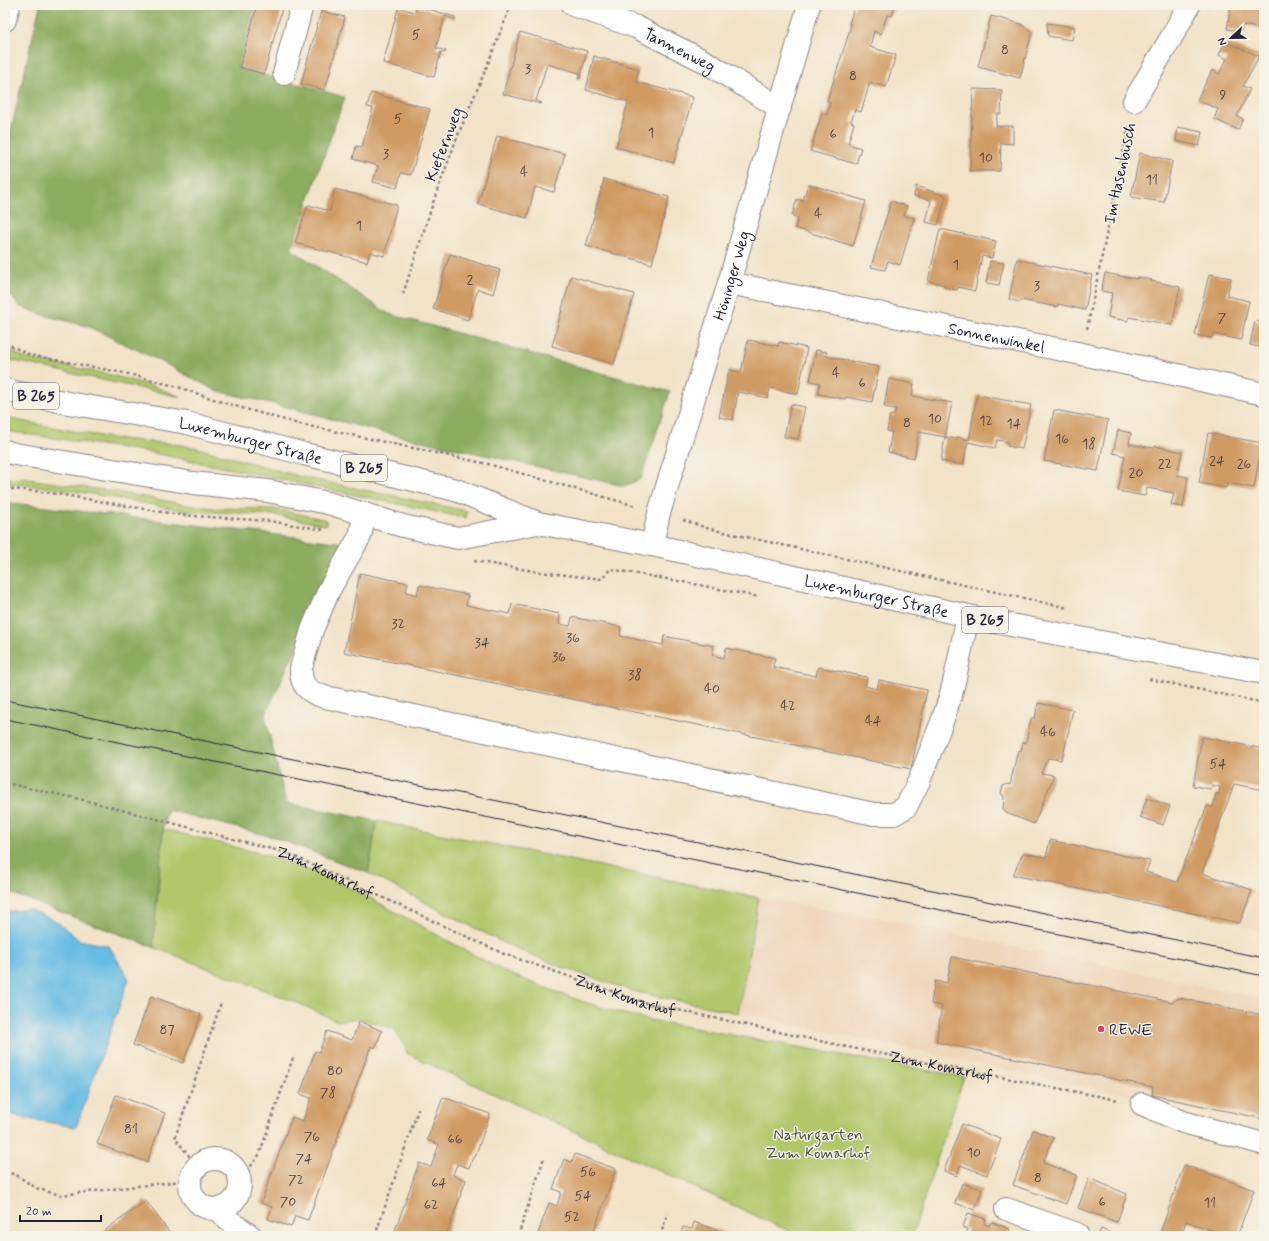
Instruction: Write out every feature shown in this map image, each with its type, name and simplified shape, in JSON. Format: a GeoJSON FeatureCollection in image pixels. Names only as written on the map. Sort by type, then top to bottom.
{"type":"FeatureCollection","features":[{"type":"Feature","properties":{"kind":"main road"},"geometry":{"type":"LineString","coordinates":[[5,20],[8,5]]}},
{"type":"Feature","properties":{"kind":"main road"},"geometry":{"type":"LineString","coordinates":[[284,74],[302,5]]}},
{"type":"Feature","properties":{"kind":"main road","name":"Tannenweg"},"geometry":{"type":"LineString","coordinates":[[573,5],[636,27],[704,61],[780,108]]}},
{"type":"Feature","properties":{"kind":"main road","name":"Höninger Weg"},"geometry":{"type":"LineString","coordinates":[[652,545],[659,513],[729,283],[809,5]]}},
{"type":"Feature","properties":{"kind":"main road","name":"Im Hasenbusch"},"geometry":{"type":"LineString","coordinates":[[1134,100],[1189,5]]}},
{"type":"Feature","properties":{"kind":"main road","name":"Sonnenwinkel"},"geometry":{"type":"LineString","coordinates":[[729,283],[1082,354],[1264,394]]}},
{"type":"Feature","properties":{"kind":"main road","name":"Luxemburger Straße"},"geometry":{"type":"LineString","coordinates":[[5,390],[68,403],[187,423],[304,454],[456,490],[538,523],[652,545],[968,616],[1264,673]]}},
{"type":"Feature","properties":{"kind":"main road","name":"Luxemburger Straße"},"geometry":{"type":"LineString","coordinates":[[8,455],[193,483],[268,491],[328,503],[403,526],[458,538],[538,523]]}},
{"type":"Feature","properties":{"kind":"main road"},"geometry":{"type":"LineString","coordinates":[[365,514],[360,536],[332,584],[312,630],[301,668],[301,674],[306,688],[310,692],[325,697],[874,814],[894,814],[906,807],[919,781],[951,694],[968,616]]}},
{"type":"Feature","properties":{"kind":"main road"},"geometry":{"type":"LineString","coordinates":[[1142,1104],[1183,1122],[1264,1144]]}},
{"type":"Feature","properties":{"kind":"main road"},"geometry":{"type":"LineString","coordinates":[[220,1160],[227,1163],[233,1167],[240,1181],[237,1196],[233,1202],[219,1209],[204,1207],[197,1202],[192,1195],[194,1173],[206,1161],[220,1160]]}},
{"type":"Feature","properties":{"kind":"main road"},"geometry":{"type":"LineString","coordinates":[[219,1209],[228,1220],[252,1236]]}},
{"type":"Feature","properties":{"kind":"main road"},"geometry":{"type":"LineString","coordinates":[[1006,1209],[1046,1230],[1077,1234]]}},
{"type":"Feature","properties":{"kind":"path","name":"Kiefernweg"},"geometry":{"type":"LineString","coordinates":[[403,294],[436,194],[458,135],[485,72],[511,5]]}},
{"type":"Feature","properties":{"kind":"path","name":"Im Hasenbusch"},"geometry":{"type":"LineString","coordinates":[[1082,354],[1134,100]]}},
{"type":"Feature","properties":{"kind":"path"},"geometry":{"type":"LineString","coordinates":[[5,343],[30,355],[130,374],[175,386],[225,403],[295,423],[488,464],[710,529],[1068,608]]}},
{"type":"Feature","properties":{"kind":"path"},"geometry":{"type":"LineString","coordinates":[[5,490],[14,489],[51,493],[180,515],[270,520],[360,536]]}},
{"type":"Feature","properties":{"kind":"path"},"geometry":{"type":"LineString","coordinates":[[472,561],[539,572]]}},
{"type":"Feature","properties":{"kind":"path","name":"Zum Komarhof"},"geometry":{"type":"LineString","coordinates":[[5,782],[80,799],[287,853],[504,954],[646,1003],[852,1048],[1142,1104]]}},
{"type":"Feature","properties":{"kind":"path"},"geometry":{"type":"LineString","coordinates":[[5,1171],[18,1176],[36,1188],[52,1194],[61,1195],[194,1173],[175,1138],[221,1003]]}},
{"type":"Feature","properties":{"kind":"path"},"geometry":{"type":"LineString","coordinates":[[240,1181],[258,1154],[294,1055]]}},
{"type":"Feature","properties":{"kind":"path"},"geometry":{"type":"LineString","coordinates":[[375,1236],[419,1107]]}},
{"type":"Feature","properties":{"kind":"path"},"geometry":{"type":"LineString","coordinates":[[518,1236],[544,1158]]}},
{"type":"Feature","properties":{"kind":"path"},"geometry":{"type":"LineString","coordinates":[[660,1236],[668,1213]]}},
{"type":"Feature","properties":{"kind":"shaded area"},"geometry":{"type":"Polygon","coordinates":[[[1264,864],[1264,931],[1242,926],[1264,864]]]}},
{"type":"Feature","properties":{"kind":"shaded area"},"geometry":{"type":"Polygon","coordinates":[[[759,898],[878,918],[1264,999],[1264,1124],[738,1013],[759,898]]]}},
{"type":"Feature","properties":{"kind":"green space"},"geometry":{"type":"Polygon","coordinates":[[[40,5],[255,5],[238,68],[345,97],[291,249],[389,314],[670,392],[641,479],[624,486],[377,431],[275,404],[216,391],[162,362],[87,326],[47,316],[19,306],[5,287],[5,156],[40,5]]]}},
{"type":"Feature","properties":{"kind":"green space"},"geometry":{"type":"Polygon","coordinates":[[[5,348],[24,358],[102,373],[153,386],[181,397],[5,359],[5,348]]]}},
{"type":"Feature","properties":{"kind":"green space"},"geometry":{"type":"Polygon","coordinates":[[[5,418],[110,438],[174,444],[198,448],[301,477],[467,511],[466,518],[149,452],[5,431],[5,418]]]}},
{"type":"Feature","properties":{"kind":"green space"},"geometry":{"type":"Polygon","coordinates":[[[21,478],[116,492],[188,505],[214,508],[275,509],[327,520],[326,525],[274,515],[188,511],[63,489],[17,484],[5,485],[5,479],[21,478]]]}},
{"type":"Feature","properties":{"kind":"green space"},"geometry":{"type":"Polygon","coordinates":[[[5,502],[344,543],[265,716],[286,803],[377,821],[368,873],[273,837],[167,810],[163,829],[153,947],[5,891],[5,502]]]}},
{"type":"Feature","properties":{"kind":"green space"},"geometry":{"type":"Polygon","coordinates":[[[377,821],[759,898],[738,1013],[632,991],[561,967],[504,943],[368,873],[377,821]]]}},
{"type":"Feature","properties":{"kind":"green space","name":"Naturgarten Zum Komarhof"},"geometry":{"type":"Polygon","coordinates":[[[163,829],[270,856],[311,871],[359,892],[507,973],[602,1008],[644,1019],[964,1077],[912,1236],[799,1236],[408,1054],[395,1029],[358,1018],[337,1021],[298,1003],[153,947],[163,829]]]}},
{"type":"Feature","properties":{"kind":"water"},"geometry":{"type":"Polygon","coordinates":[[[28,909],[56,921],[79,940],[109,946],[129,979],[76,1127],[23,1118],[5,1112],[5,912],[28,909]]]}},
{"type":"Feature","properties":{"kind":"building"},"geometry":{"type":"Polygon","coordinates":[[[257,5],[283,5],[264,74],[240,67],[257,5]]]}},
{"type":"Feature","properties":{"kind":"building"},"geometry":{"type":"Polygon","coordinates":[[[399,5],[401,5],[400,8],[415,12],[417,6],[455,17],[455,19],[445,16],[436,48],[446,51],[445,53],[441,52],[434,77],[383,63],[399,5]]]}},
{"type":"Feature","properties":{"kind":"building"},"geometry":{"type":"Polygon","coordinates":[[[855,5],[895,5],[892,16],[887,15],[881,34],[874,31],[870,47],[896,55],[886,87],[870,82],[861,112],[855,110],[851,122],[854,123],[848,144],[861,148],[856,164],[810,151],[822,113],[827,115],[830,103],[827,101],[847,39],[851,24],[849,24],[855,5]]]}},
{"type":"Feature","properties":{"kind":"building"},"geometry":{"type":"Polygon","coordinates":[[[1231,5],[1264,5],[1263,29],[1243,25],[1241,31],[1227,29],[1231,5]]]}},
{"type":"Feature","properties":{"kind":"building"},"geometry":{"type":"Polygon","coordinates":[[[321,11],[345,17],[325,90],[301,84],[321,11]]]}},
{"type":"Feature","properties":{"kind":"building"},"geometry":{"type":"Polygon","coordinates":[[[991,16],[1021,24],[1032,32],[1020,78],[978,67],[991,16]]]}},
{"type":"Feature","properties":{"kind":"building"},"geometry":{"type":"Polygon","coordinates":[[[1047,23],[1075,27],[1072,40],[1048,36],[1047,23]]]}},
{"type":"Feature","properties":{"kind":"building"},"geometry":{"type":"Polygon","coordinates":[[[520,32],[587,51],[580,79],[578,79],[580,73],[547,64],[536,101],[542,103],[541,104],[503,94],[520,32]]]}},
{"type":"Feature","properties":{"kind":"building"},"geometry":{"type":"Polygon","coordinates":[[[1225,42],[1259,56],[1243,86],[1250,89],[1237,116],[1243,119],[1238,130],[1214,119],[1218,109],[1197,100],[1212,70],[1219,74],[1227,59],[1219,55],[1225,42]]]}},
{"type":"Feature","properties":{"kind":"building"},"geometry":{"type":"Polygon","coordinates":[[[594,56],[639,69],[636,82],[693,97],[674,163],[616,147],[628,102],[586,90],[594,56]]]}},
{"type":"Feature","properties":{"kind":"building"},"geometry":{"type":"Polygon","coordinates":[[[973,89],[1002,90],[1001,114],[997,114],[996,126],[1013,126],[1013,144],[1001,143],[1000,171],[970,171],[973,89]]]}},
{"type":"Feature","properties":{"kind":"building"},"geometry":{"type":"Polygon","coordinates":[[[371,93],[430,109],[411,175],[401,173],[397,188],[373,182],[378,166],[353,159],[356,146],[362,147],[373,108],[367,107],[371,93]]]}},
{"type":"Feature","properties":{"kind":"building"},"geometry":{"type":"Polygon","coordinates":[[[1178,127],[1202,132],[1199,146],[1176,141],[1178,127]]]}},
{"type":"Feature","properties":{"kind":"building"},"geometry":{"type":"Polygon","coordinates":[[[497,136],[565,154],[554,192],[535,187],[527,218],[478,204],[497,136]]]}},
{"type":"Feature","properties":{"kind":"building"},"geometry":{"type":"Polygon","coordinates":[[[1140,153],[1172,161],[1164,202],[1131,197],[1140,153]]]}},
{"type":"Feature","properties":{"kind":"building"},"geometry":{"type":"Polygon","coordinates":[[[604,179],[669,197],[652,264],[586,246],[604,179]]]}},
{"type":"Feature","properties":{"kind":"building"},"geometry":{"type":"Polygon","coordinates":[[[808,184],[866,201],[853,246],[795,228],[798,218],[792,216],[797,199],[803,201],[808,184]]]}},
{"type":"Feature","properties":{"kind":"building"},"geometry":{"type":"Polygon","coordinates":[[[916,186],[946,196],[938,225],[926,222],[931,200],[914,196],[916,186]]]}},
{"type":"Feature","properties":{"kind":"building"},"geometry":{"type":"Polygon","coordinates":[[[335,189],[397,205],[384,256],[370,252],[367,262],[295,243],[308,205],[330,211],[335,189]]]}},
{"type":"Feature","properties":{"kind":"building"},"geometry":{"type":"Polygon","coordinates":[[[891,201],[907,206],[904,216],[914,218],[900,265],[888,261],[885,270],[871,267],[891,201]]]}},
{"type":"Feature","properties":{"kind":"building"},"geometry":{"type":"Polygon","coordinates":[[[940,229],[996,241],[992,258],[982,256],[975,291],[958,287],[957,290],[944,287],[945,285],[928,281],[940,229]]]}},
{"type":"Feature","properties":{"kind":"building"},"geometry":{"type":"Polygon","coordinates":[[[450,254],[500,270],[493,294],[478,289],[468,320],[433,309],[450,254]]]}},
{"type":"Feature","properties":{"kind":"building"},"geometry":{"type":"Polygon","coordinates":[[[1017,259],[1092,275],[1085,310],[1058,304],[1057,307],[1009,299],[1017,259]]]}},
{"type":"Feature","properties":{"kind":"building"},"geometry":{"type":"Polygon","coordinates":[[[990,261],[1004,263],[999,285],[986,283],[990,261]]]}},
{"type":"Feature","properties":{"kind":"building"},"geometry":{"type":"Polygon","coordinates":[[[1105,273],[1137,279],[1137,277],[1180,287],[1172,325],[1129,317],[1127,321],[1108,317],[1112,293],[1101,291],[1105,273]]]}},
{"type":"Feature","properties":{"kind":"building"},"geometry":{"type":"Polygon","coordinates":[[[1209,274],[1231,278],[1227,296],[1249,301],[1241,340],[1213,334],[1212,338],[1195,335],[1209,274]]]}},
{"type":"Feature","properties":{"kind":"building"},"geometry":{"type":"Polygon","coordinates":[[[571,276],[634,294],[614,364],[552,346],[571,276]]]}},
{"type":"Feature","properties":{"kind":"building"},"geometry":{"type":"Polygon","coordinates":[[[1255,321],[1264,323],[1264,348],[1250,345],[1255,321]]]}},
{"type":"Feature","properties":{"kind":"building"},"geometry":{"type":"Polygon","coordinates":[[[748,340],[778,346],[779,342],[807,348],[798,394],[770,388],[768,398],[738,392],[733,420],[719,417],[729,370],[741,372],[748,340]]]}},
{"type":"Feature","properties":{"kind":"building"},"geometry":{"type":"Polygon","coordinates":[[[816,350],[827,352],[826,356],[879,367],[872,402],[818,394],[820,383],[810,381],[816,350]]]}},
{"type":"Feature","properties":{"kind":"building"},"geometry":{"type":"Polygon","coordinates":[[[889,379],[914,384],[912,396],[952,403],[945,437],[919,432],[914,458],[888,452],[892,432],[887,431],[890,415],[894,416],[896,409],[884,407],[889,379]]]}},
{"type":"Feature","properties":{"kind":"building"},"geometry":{"type":"Polygon","coordinates":[[[977,395],[1031,405],[1022,449],[1007,446],[1008,442],[997,440],[995,448],[968,442],[963,465],[941,461],[945,437],[957,439],[957,437],[969,440],[977,395]]]}},
{"type":"Feature","properties":{"kind":"building"},"geometry":{"type":"Polygon","coordinates":[[[791,404],[805,407],[798,439],[784,437],[791,404]]]}},
{"type":"Feature","properties":{"kind":"building"},"geometry":{"type":"Polygon","coordinates":[[[1054,410],[1108,420],[1098,471],[1044,461],[1054,410]]]}},
{"type":"Feature","properties":{"kind":"building"},"geometry":{"type":"Polygon","coordinates":[[[1118,430],[1131,433],[1129,444],[1154,448],[1155,446],[1182,452],[1177,475],[1188,477],[1183,507],[1171,505],[1174,493],[1147,488],[1145,496],[1118,491],[1125,456],[1113,453],[1118,430]]]}},
{"type":"Feature","properties":{"kind":"building"},"geometry":{"type":"Polygon","coordinates":[[[1208,433],[1262,443],[1254,488],[1227,483],[1226,488],[1199,483],[1208,433]]]}},
{"type":"Feature","properties":{"kind":"building"},"geometry":{"type":"Polygon","coordinates":[[[360,573],[408,583],[406,592],[417,595],[419,585],[468,595],[466,605],[510,614],[512,604],[560,614],[559,624],[570,626],[572,617],[621,627],[620,636],[663,645],[664,636],[714,646],[712,655],[724,658],[726,648],[775,658],[773,667],[816,676],[818,667],[867,677],[865,686],[877,689],[879,680],[927,690],[911,769],[344,652],[360,573]]]}},
{"type":"Feature","properties":{"kind":"building"},"geometry":{"type":"Polygon","coordinates":[[[1038,703],[1073,710],[1061,760],[1048,758],[1041,773],[1054,775],[1034,824],[1006,813],[1003,809],[1004,797],[1001,793],[1003,786],[1008,784],[1010,785],[1018,750],[1021,751],[1023,742],[1026,743],[1031,718],[1035,718],[1038,703]]]}},
{"type":"Feature","properties":{"kind":"building"},"geometry":{"type":"Polygon","coordinates":[[[1202,737],[1264,749],[1264,790],[1234,784],[1202,873],[1252,890],[1240,923],[1013,875],[1023,853],[1046,857],[1050,840],[1150,861],[1146,872],[1177,882],[1207,806],[1213,807],[1216,794],[1219,794],[1220,787],[1212,785],[1211,789],[1193,786],[1202,737]]]}},
{"type":"Feature","properties":{"kind":"building"},"geometry":{"type":"Polygon","coordinates":[[[1147,798],[1170,806],[1163,825],[1140,817],[1147,798]]]}},
{"type":"Feature","properties":{"kind":"building","name":"REWE"},"geometry":{"type":"Polygon","coordinates":[[[952,957],[1172,1002],[1179,998],[1264,1015],[1264,1119],[1152,1095],[1153,1087],[936,1042],[942,1006],[931,1004],[935,981],[947,983],[952,957]]]}},
{"type":"Feature","properties":{"kind":"building"},"geometry":{"type":"Polygon","coordinates":[[[151,996],[201,1014],[183,1063],[133,1045],[151,996]]]}},
{"type":"Feature","properties":{"kind":"building"},"geometry":{"type":"Polygon","coordinates":[[[359,1021],[382,1031],[375,1048],[371,1046],[346,1111],[308,1220],[295,1216],[291,1227],[268,1219],[272,1207],[261,1203],[292,1117],[303,1121],[311,1098],[300,1094],[315,1051],[319,1052],[327,1031],[352,1040],[359,1021]]]}},
{"type":"Feature","properties":{"kind":"building"},"geometry":{"type":"Polygon","coordinates":[[[116,1095],[165,1113],[147,1162],[97,1144],[116,1095]]]}},
{"type":"Feature","properties":{"kind":"building"},"geometry":{"type":"Polygon","coordinates":[[[443,1097],[490,1114],[475,1157],[473,1157],[469,1168],[457,1164],[453,1175],[466,1180],[446,1236],[393,1236],[419,1163],[431,1167],[435,1156],[439,1144],[427,1140],[443,1097]]]}},
{"type":"Feature","properties":{"kind":"building"},"geometry":{"type":"Polygon","coordinates":[[[962,1124],[1001,1139],[987,1175],[960,1165],[957,1176],[944,1171],[962,1124]]]}},
{"type":"Feature","properties":{"kind":"building"},"geometry":{"type":"Polygon","coordinates":[[[1033,1130],[1054,1138],[1043,1163],[1077,1175],[1066,1204],[1013,1185],[1033,1130]]]}},
{"type":"Feature","properties":{"kind":"building"},"geometry":{"type":"Polygon","coordinates":[[[575,1154],[616,1169],[592,1236],[546,1236],[538,1233],[549,1203],[557,1206],[561,1192],[553,1189],[564,1159],[572,1162],[575,1154]]]}},
{"type":"Feature","properties":{"kind":"building"},"geometry":{"type":"Polygon","coordinates":[[[1184,1165],[1254,1190],[1237,1236],[1229,1236],[1186,1221],[1181,1236],[1159,1236],[1184,1165]]]}},
{"type":"Feature","properties":{"kind":"building"},"geometry":{"type":"Polygon","coordinates":[[[1089,1178],[1127,1194],[1117,1222],[1078,1208],[1089,1178]]]}},
{"type":"Feature","properties":{"kind":"building"},"geometry":{"type":"Polygon","coordinates":[[[962,1183],[982,1189],[975,1210],[955,1203],[962,1183]]]}},
{"type":"Feature","properties":{"kind":"building"},"geometry":{"type":"Polygon","coordinates":[[[146,1201],[172,1236],[107,1236],[104,1231],[146,1201]]]}},
{"type":"Feature","properties":{"kind":"building"},"geometry":{"type":"Polygon","coordinates":[[[968,1213],[986,1219],[984,1224],[989,1226],[991,1222],[1010,1229],[1007,1236],[966,1236],[968,1229],[963,1227],[968,1213]]]}},
{"type":"Feature","properties":{"kind":"building"},"geometry":{"type":"Polygon","coordinates":[[[694,1222],[733,1236],[680,1236],[683,1227],[692,1229],[694,1222]]]}},
{"type":"Feature","properties":{"kind":"building"},"geometry":{"type":"Polygon","coordinates":[[[1101,1229],[1118,1236],[1098,1236],[1101,1229]]]}},
{"type":"Feature","properties":{"kind":"tram line"},"geometry":{"type":"LineString","coordinates":[[5,700],[1264,958]]}},
{"type":"Feature","properties":{"kind":"tram line"},"geometry":{"type":"LineString","coordinates":[[5,719],[1264,976]]}},
{"type":"Feature","properties":{"kind":"place","name":"REWE"},"geometry":{"type":"Point","coordinates":[1101,1029]}}]}
